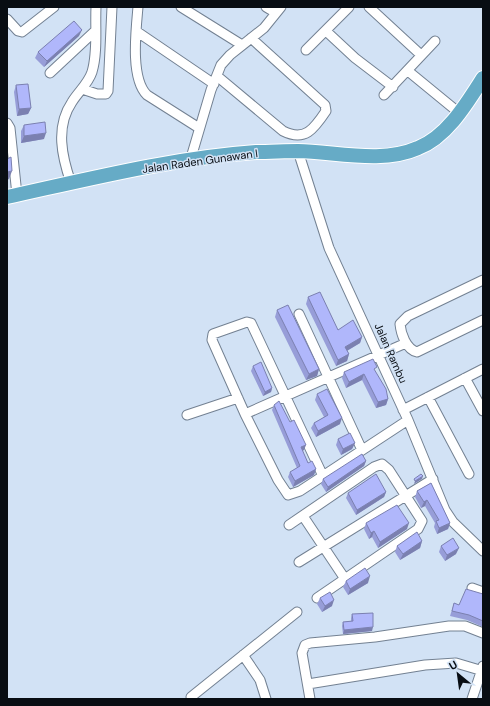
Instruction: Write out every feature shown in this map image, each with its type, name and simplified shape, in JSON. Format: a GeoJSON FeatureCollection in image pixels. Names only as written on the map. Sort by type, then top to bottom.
{"type":"FeatureCollection","features":[{"type":"Feature","properties":{"kind":"highway","name":"Jalan Raden Gunawan I"},"geometry":{"type":"LineString","coordinates":[[12,196],[105,175],[250,153],[298,151],[337,154],[397,154],[418,148],[430,142],[447,127],[483,78]]}},
{"type":"Feature","properties":{"kind":"street"},"geometry":{"type":"LineString","coordinates":[[7,19],[18,31],[22,32],[54,7]]}},
{"type":"Feature","properties":{"kind":"street"},"geometry":{"type":"LineString","coordinates":[[71,183],[62,156],[62,128],[67,111],[89,92],[93,68],[96,7]]}},
{"type":"Feature","properties":{"kind":"street"},"geometry":{"type":"LineString","coordinates":[[89,92],[106,94],[109,89],[112,7]]}},
{"type":"Feature","properties":{"kind":"street"},"geometry":{"type":"LineString","coordinates":[[138,7],[136,31],[138,79],[142,89],[147,94],[200,128]]}},
{"type":"Feature","properties":{"kind":"street"},"geometry":{"type":"LineString","coordinates":[[181,7],[242,45]]}},
{"type":"Feature","properties":{"kind":"street"},"geometry":{"type":"LineString","coordinates":[[190,161],[215,80],[225,60],[264,28],[278,10],[266,7]]}},
{"type":"Feature","properties":{"kind":"street"},"geometry":{"type":"LineString","coordinates":[[306,50],[349,7]]}},
{"type":"Feature","properties":{"kind":"street"},"geometry":{"type":"LineString","coordinates":[[369,7],[421,55]]}},
{"type":"Feature","properties":{"kind":"street"},"geometry":{"type":"LineString","coordinates":[[50,73],[95,31]]}},
{"type":"Feature","properties":{"kind":"street"},"geometry":{"type":"LineString","coordinates":[[136,31],[215,80],[283,131],[296,136],[304,135],[310,131],[326,111],[325,105],[251,38]]}},
{"type":"Feature","properties":{"kind":"street"},"geometry":{"type":"LineString","coordinates":[[326,31],[355,58],[393,87]]}},
{"type":"Feature","properties":{"kind":"street"},"geometry":{"type":"LineString","coordinates":[[384,94],[393,87],[421,55],[435,42]]}},
{"type":"Feature","properties":{"kind":"street"},"geometry":{"type":"LineString","coordinates":[[408,71],[458,112]]}},
{"type":"Feature","properties":{"kind":"street"},"geometry":{"type":"LineString","coordinates":[[7,123],[10,128],[12,196]]}},
{"type":"Feature","properties":{"kind":"street","name":"Jalan Rambu"},"geometry":{"type":"LineString","coordinates":[[298,151],[323,231],[380,356],[448,516],[483,551]]}},
{"type":"Feature","properties":{"kind":"street"},"geometry":{"type":"LineString","coordinates":[[483,280],[402,320],[400,329],[406,344],[414,351],[424,350],[483,320]]}},
{"type":"Feature","properties":{"kind":"street"},"geometry":{"type":"LineString","coordinates":[[299,314],[362,450]]}},
{"type":"Feature","properties":{"kind":"street"},"geometry":{"type":"LineString","coordinates":[[322,474],[284,397],[252,324],[249,322],[213,334],[211,337],[238,398],[278,480],[288,494],[300,491],[322,474],[408,420]]}},
{"type":"Feature","properties":{"kind":"street"},"geometry":{"type":"LineString","coordinates":[[246,414],[406,344]]}},
{"type":"Feature","properties":{"kind":"street"},"geometry":{"type":"LineString","coordinates":[[403,410],[483,369]]}},
{"type":"Feature","properties":{"kind":"street"},"geometry":{"type":"LineString","coordinates":[[465,378],[483,411]]}},
{"type":"Feature","properties":{"kind":"street"},"geometry":{"type":"LineString","coordinates":[[428,397],[469,474]]}},
{"type":"Feature","properties":{"kind":"street"},"geometry":{"type":"LineString","coordinates":[[187,414],[238,398]]}},
{"type":"Feature","properties":{"kind":"street"},"geometry":{"type":"LineString","coordinates":[[289,525],[379,464],[386,466],[421,518],[421,525],[418,529],[317,598]]}},
{"type":"Feature","properties":{"kind":"street"},"geometry":{"type":"LineString","coordinates":[[299,562],[433,479]]}},
{"type":"Feature","properties":{"kind":"street"},"geometry":{"type":"LineString","coordinates":[[303,516],[345,578]]}},
{"type":"Feature","properties":{"kind":"street"},"geometry":{"type":"LineString","coordinates":[[472,588],[483,592]]}},
{"type":"Feature","properties":{"kind":"street"},"geometry":{"type":"LineString","coordinates":[[191,697],[297,612]]}},
{"type":"Feature","properties":{"kind":"street"},"geometry":{"type":"LineString","coordinates":[[310,699],[302,653],[305,645],[310,643],[375,637],[449,626],[465,626],[483,633]]}},
{"type":"Feature","properties":{"kind":"street"},"geometry":{"type":"LineString","coordinates":[[243,655],[260,680],[266,699]]}},
{"type":"Feature","properties":{"kind":"street"},"geometry":{"type":"LineString","coordinates":[[308,684],[425,666],[456,663],[482,669],[472,699]]}},
{"type":"Feature","properties":{"kind":"building"},"geometry":{"type":"Polygon","coordinates":[[[74,21],[82,30],[47,61],[38,52],[74,21]]]}},
{"type":"Feature","properties":{"kind":"building"},"geometry":{"type":"Polygon","coordinates":[[[28,84],[31,108],[19,109],[16,85],[28,84]]]}},
{"type":"Feature","properties":{"kind":"building"},"geometry":{"type":"Polygon","coordinates":[[[45,122],[46,133],[24,136],[24,125],[45,122]]]}},
{"type":"Feature","properties":{"kind":"building"},"geometry":{"type":"Polygon","coordinates":[[[11,157],[12,171],[7,172],[7,159],[11,157]]]}},
{"type":"Feature","properties":{"kind":"building"},"geometry":{"type":"Polygon","coordinates":[[[320,292],[338,330],[353,320],[362,337],[345,347],[349,354],[338,360],[308,297],[320,292]]]}},
{"type":"Feature","properties":{"kind":"building"},"geometry":{"type":"Polygon","coordinates":[[[288,305],[319,369],[309,374],[277,310],[288,305]]]}},
{"type":"Feature","properties":{"kind":"building"},"geometry":{"type":"Polygon","coordinates":[[[373,359],[377,367],[374,369],[386,389],[388,399],[378,402],[364,374],[349,382],[344,372],[373,359]]]}},
{"type":"Feature","properties":{"kind":"building"},"geometry":{"type":"Polygon","coordinates":[[[261,362],[272,388],[265,392],[253,366],[261,362]]]}},
{"type":"Feature","properties":{"kind":"building"},"geometry":{"type":"Polygon","coordinates":[[[327,389],[342,418],[318,431],[314,423],[328,415],[317,394],[327,389]]]}},
{"type":"Feature","properties":{"kind":"building"},"geometry":{"type":"Polygon","coordinates":[[[279,401],[290,422],[294,420],[306,445],[301,447],[308,463],[312,461],[316,469],[295,481],[290,472],[300,466],[274,405],[279,401]]]}},
{"type":"Feature","properties":{"kind":"building"},"geometry":{"type":"Polygon","coordinates":[[[350,433],[355,443],[343,449],[338,439],[350,433]]]}},
{"type":"Feature","properties":{"kind":"building"},"geometry":{"type":"Polygon","coordinates":[[[362,454],[366,461],[328,487],[323,479],[362,454]]]}},
{"type":"Feature","properties":{"kind":"building"},"geometry":{"type":"Polygon","coordinates":[[[376,474],[386,492],[357,510],[348,493],[376,474]]]}},
{"type":"Feature","properties":{"kind":"building"},"geometry":{"type":"Polygon","coordinates":[[[421,474],[423,476],[415,481],[414,479],[421,474]]]}},
{"type":"Feature","properties":{"kind":"building"},"geometry":{"type":"Polygon","coordinates":[[[431,483],[450,523],[439,528],[436,521],[439,520],[427,500],[424,502],[417,491],[431,483]]]}},
{"type":"Feature","properties":{"kind":"building"},"geometry":{"type":"Polygon","coordinates":[[[397,505],[409,523],[380,542],[374,531],[371,533],[366,523],[397,505]]]}},
{"type":"Feature","properties":{"kind":"building"},"geometry":{"type":"Polygon","coordinates":[[[417,532],[422,541],[403,554],[397,546],[417,532]]]}},
{"type":"Feature","properties":{"kind":"building"},"geometry":{"type":"Polygon","coordinates":[[[453,538],[459,548],[447,555],[441,546],[453,538]]]}},
{"type":"Feature","properties":{"kind":"building"},"geometry":{"type":"Polygon","coordinates":[[[365,568],[370,576],[350,589],[346,581],[365,568]]]}},
{"type":"Feature","properties":{"kind":"building"},"geometry":{"type":"Polygon","coordinates":[[[466,589],[483,594],[483,621],[469,615],[452,611],[454,603],[459,605],[466,589]]]}},
{"type":"Feature","properties":{"kind":"building"},"geometry":{"type":"Polygon","coordinates":[[[330,592],[334,600],[325,606],[320,598],[330,592]]]}},
{"type":"Feature","properties":{"kind":"building"},"geometry":{"type":"Polygon","coordinates":[[[373,613],[373,627],[344,630],[343,622],[353,621],[352,614],[373,613]]]}}]}
